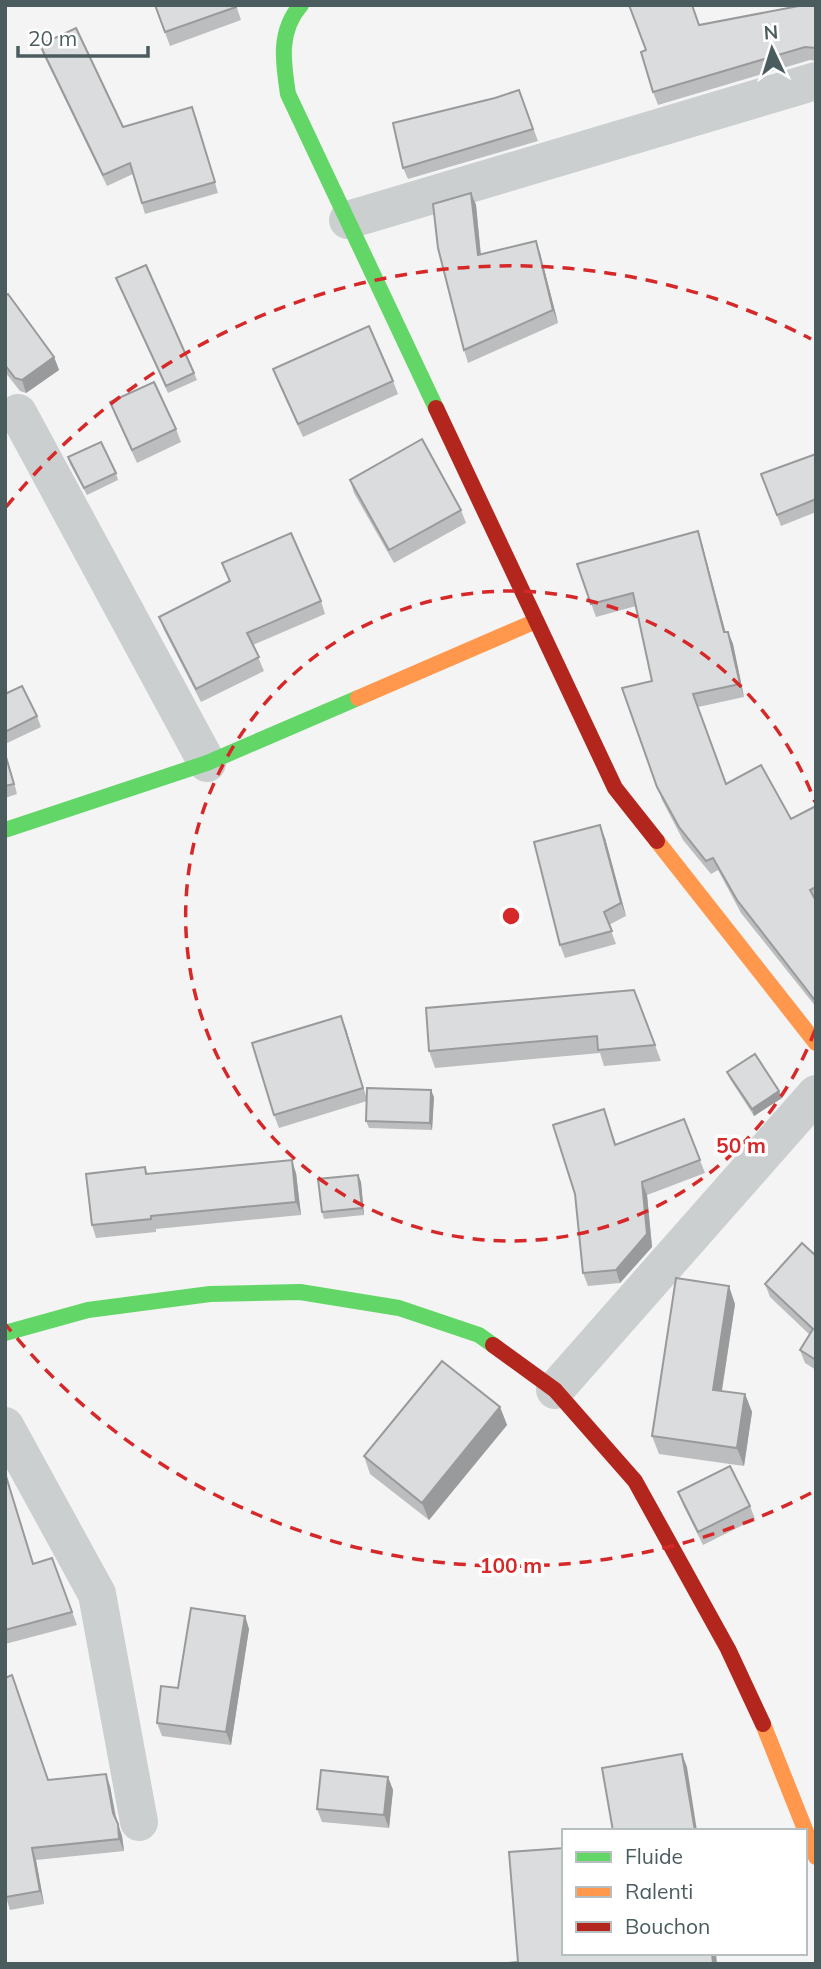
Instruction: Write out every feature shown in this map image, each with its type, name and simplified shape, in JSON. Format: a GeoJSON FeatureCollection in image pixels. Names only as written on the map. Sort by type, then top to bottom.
{"type":"FeatureCollection","features":[{"type":"Feature","properties":{"kind":"street"},"geometry":{"type":"LineString","coordinates":[[301,5],[291,14],[282,51],[288,94],[615,788],[816,1043]]}},
{"type":"Feature","properties":{"kind":"street"},"geometry":{"type":"LineString","coordinates":[[348,220],[816,81]]}},
{"type":"Feature","properties":{"kind":"street"},"geometry":{"type":"LineString","coordinates":[[18,413],[207,763]]}},
{"type":"Feature","properties":{"kind":"street"},"geometry":{"type":"LineString","coordinates":[[5,830],[207,763],[536,621]]}},
{"type":"Feature","properties":{"kind":"street"},"geometry":{"type":"LineString","coordinates":[[555,1390],[816,1094]]}},
{"type":"Feature","properties":{"kind":"street"},"geometry":{"type":"LineString","coordinates":[[5,1333],[88,1310],[210,1294],[300,1293],[399,1308],[479,1335],[555,1390],[635,1481],[728,1649],[767,1734],[805,1829]]}},
{"type":"Feature","properties":{"kind":"street"},"geometry":{"type":"LineString","coordinates":[[5,1426],[97,1594],[139,1822]]}},
{"type":"Feature","properties":{"kind":"street"},"geometry":{"type":"LineString","coordinates":[[807,1834],[816,1857]]}},
{"type":"Feature","properties":{"kind":"building"},"geometry":{"type":"Polygon","coordinates":[[[155,5],[236,5],[236,7],[165,32],[155,5]]]}},
{"type":"Feature","properties":{"kind":"building"},"geometry":{"type":"Polygon","coordinates":[[[629,5],[692,5],[699,25],[816,5],[816,48],[805,47],[653,92],[641,52],[646,50],[629,5]]]}},
{"type":"Feature","properties":{"kind":"building"},"geometry":{"type":"Polygon","coordinates":[[[76,28],[123,127],[192,107],[215,182],[142,203],[130,163],[103,175],[40,45],[76,28]]]}},
{"type":"Feature","properties":{"kind":"building"},"geometry":{"type":"Polygon","coordinates":[[[519,90],[533,129],[403,168],[393,123],[519,90]]]}},
{"type":"Feature","properties":{"kind":"building"},"geometry":{"type":"Polygon","coordinates":[[[471,193],[478,255],[536,241],[553,310],[464,350],[438,248],[433,204],[471,193]]]}},
{"type":"Feature","properties":{"kind":"building"},"geometry":{"type":"Polygon","coordinates":[[[146,265],[194,373],[166,386],[116,278],[146,265]]]}},
{"type":"Feature","properties":{"kind":"building"},"geometry":{"type":"Polygon","coordinates":[[[8,294],[54,357],[22,380],[15,378],[5,365],[5,296],[8,294]]]}},
{"type":"Feature","properties":{"kind":"building"},"geometry":{"type":"Polygon","coordinates":[[[369,326],[393,381],[298,424],[273,369],[369,326]]]}},
{"type":"Feature","properties":{"kind":"building"},"geometry":{"type":"Polygon","coordinates":[[[154,382],[176,429],[132,450],[110,402],[154,382]]]}},
{"type":"Feature","properties":{"kind":"building"},"geometry":{"type":"Polygon","coordinates":[[[422,439],[461,510],[389,550],[350,480],[422,439]]]}},
{"type":"Feature","properties":{"kind":"building"},"geometry":{"type":"Polygon","coordinates":[[[101,442],[116,473],[84,488],[68,457],[101,442]]]}},
{"type":"Feature","properties":{"kind":"building"},"geometry":{"type":"Polygon","coordinates":[[[816,454],[816,499],[777,515],[761,474],[816,454]]]}},
{"type":"Feature","properties":{"kind":"building"},"geometry":{"type":"Polygon","coordinates":[[[698,531],[724,632],[728,632],[740,684],[693,694],[726,784],[761,765],[791,819],[816,806],[816,887],[810,890],[816,901],[814,999],[737,900],[713,858],[706,861],[679,827],[657,787],[622,688],[652,681],[633,593],[591,604],[577,564],[698,531]]]}},
{"type":"Feature","properties":{"kind":"building"},"geometry":{"type":"Polygon","coordinates":[[[291,533],[321,601],[247,633],[259,657],[196,689],[159,617],[230,581],[222,563],[291,533]]]}},
{"type":"Feature","properties":{"kind":"building"},"geometry":{"type":"Polygon","coordinates":[[[22,686],[37,716],[5,732],[5,694],[22,686]]]}},
{"type":"Feature","properties":{"kind":"building"},"geometry":{"type":"Polygon","coordinates":[[[5,754],[14,784],[5,786],[5,754]]]}},
{"type":"Feature","properties":{"kind":"building"},"geometry":{"type":"Polygon","coordinates":[[[600,825],[621,903],[604,912],[612,931],[560,945],[534,842],[600,825]]]}},
{"type":"Feature","properties":{"kind":"building"},"geometry":{"type":"Polygon","coordinates":[[[634,990],[655,1045],[598,1050],[597,1036],[429,1051],[426,1008],[634,990]]]}},
{"type":"Feature","properties":{"kind":"building"},"geometry":{"type":"Polygon","coordinates":[[[341,1016],[363,1088],[274,1115],[252,1043],[341,1016]]]}},
{"type":"Feature","properties":{"kind":"building"},"geometry":{"type":"Polygon","coordinates":[[[755,1054],[779,1091],[752,1109],[727,1072],[755,1054]]]}},
{"type":"Feature","properties":{"kind":"building"},"geometry":{"type":"Polygon","coordinates":[[[367,1088],[431,1090],[430,1123],[366,1121],[367,1088]]]}},
{"type":"Feature","properties":{"kind":"building"},"geometry":{"type":"Polygon","coordinates":[[[604,1109],[615,1145],[684,1119],[700,1160],[642,1182],[647,1234],[616,1270],[583,1273],[575,1194],[553,1125],[604,1109]]]}},
{"type":"Feature","properties":{"kind":"building"},"geometry":{"type":"Polygon","coordinates":[[[292,1160],[296,1202],[151,1216],[151,1219],[92,1225],[86,1174],[145,1167],[146,1174],[292,1160]]]}},
{"type":"Feature","properties":{"kind":"building"},"geometry":{"type":"Polygon","coordinates":[[[358,1175],[362,1208],[322,1212],[318,1179],[358,1175]]]}},
{"type":"Feature","properties":{"kind":"building"},"geometry":{"type":"Polygon","coordinates":[[[802,1243],[816,1256],[816,1360],[800,1350],[813,1329],[765,1284],[802,1243]]]}},
{"type":"Feature","properties":{"kind":"building"},"geometry":{"type":"Polygon","coordinates":[[[676,1278],[729,1286],[713,1390],[745,1394],[737,1448],[652,1436],[676,1278]]]}},
{"type":"Feature","properties":{"kind":"building"},"geometry":{"type":"Polygon","coordinates":[[[442,1361],[500,1407],[422,1503],[364,1456],[442,1361]]]}},
{"type":"Feature","properties":{"kind":"building"},"geometry":{"type":"Polygon","coordinates":[[[730,1466],[750,1506],[698,1532],[678,1492],[730,1466]]]}},
{"type":"Feature","properties":{"kind":"building"},"geometry":{"type":"Polygon","coordinates":[[[5,1473],[33,1564],[52,1558],[72,1612],[5,1630],[5,1473]]]}},
{"type":"Feature","properties":{"kind":"building"},"geometry":{"type":"Polygon","coordinates":[[[191,1608],[245,1616],[226,1732],[157,1723],[161,1686],[178,1688],[191,1608]]]}},
{"type":"Feature","properties":{"kind":"building"},"geometry":{"type":"Polygon","coordinates":[[[12,1675],[48,1780],[106,1774],[119,1839],[32,1848],[40,1891],[6,1897],[5,1678],[12,1675]]]}},
{"type":"Feature","properties":{"kind":"building"},"geometry":{"type":"Polygon","coordinates":[[[682,1754],[695,1829],[613,1829],[602,1768],[682,1754]]]}},
{"type":"Feature","properties":{"kind":"building"},"geometry":{"type":"Polygon","coordinates":[[[321,1770],[388,1777],[384,1815],[317,1809],[321,1770]]]}},
{"type":"Feature","properties":{"kind":"building"},"geometry":{"type":"Polygon","coordinates":[[[562,1848],[562,1955],[712,1955],[713,1964],[498,1964],[518,1962],[509,1852],[562,1848]]]}},
{"type":"Feature","properties":{"kind":"traffic: fast"},"geometry":{"type":"LineString","coordinates":[[301,5],[285,36],[284,59],[288,94],[436,408]]}},
{"type":"Feature","properties":{"kind":"traffic: fast"},"geometry":{"type":"LineString","coordinates":[[5,830],[207,763],[358,698]]}},
{"type":"Feature","properties":{"kind":"traffic: fast"},"geometry":{"type":"LineString","coordinates":[[5,1333],[88,1310],[210,1294],[300,1292],[399,1308],[479,1335],[493,1345]]}},
{"type":"Feature","properties":{"kind":"traffic: slow"},"geometry":{"type":"LineString","coordinates":[[358,698],[536,621]]}},
{"type":"Feature","properties":{"kind":"traffic: slow"},"geometry":{"type":"LineString","coordinates":[[657,841],[816,1043]]}},
{"type":"Feature","properties":{"kind":"traffic: slow"},"geometry":{"type":"LineString","coordinates":[[763,1724],[805,1829]]}},
{"type":"Feature","properties":{"kind":"traffic: slow"},"geometry":{"type":"LineString","coordinates":[[807,1834],[816,1857]]}},
{"type":"Feature","properties":{"kind":"traffic: jam"},"geometry":{"type":"LineString","coordinates":[[436,408],[615,788],[657,841]]}},
{"type":"Feature","properties":{"kind":"traffic: jam"},"geometry":{"type":"LineString","coordinates":[[493,1345],[555,1390],[635,1481],[728,1649],[763,1724]]}}]}
